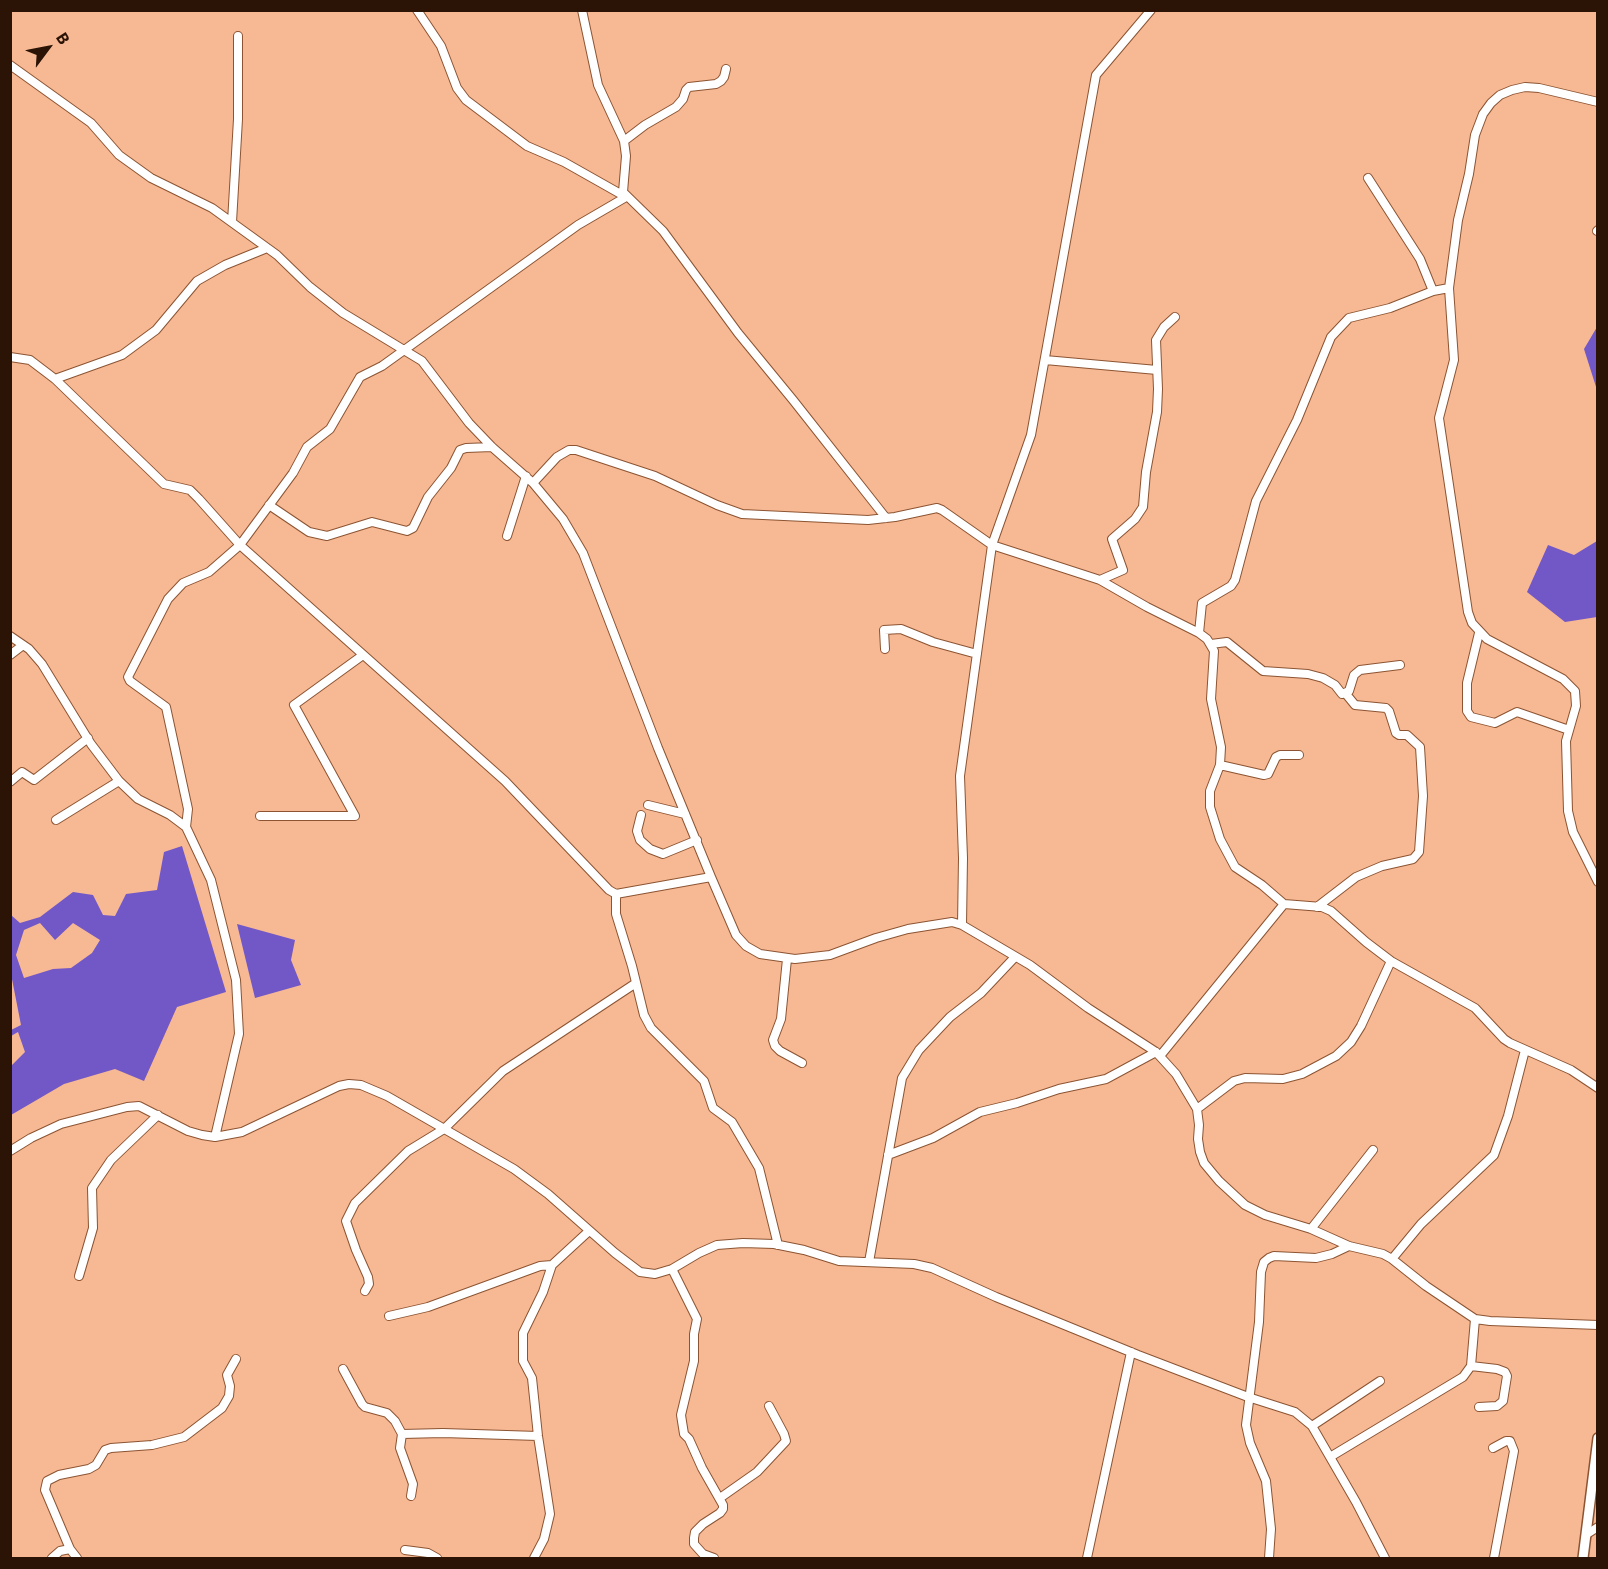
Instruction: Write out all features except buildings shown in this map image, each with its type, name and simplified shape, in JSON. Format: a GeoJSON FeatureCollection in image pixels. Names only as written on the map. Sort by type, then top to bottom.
{"type":"FeatureCollection","features":[{"type":"Feature","properties":{"kind":"street"},"geometry":{"type":"LineString","coordinates":[[417,10],[441,46],[457,88],[466,100],[527,146],[564,162],[626,197],[663,231],[738,333],[886,518]]}},
{"type":"Feature","properties":{"kind":"street"},"geometry":{"type":"LineString","coordinates":[[582,10],[598,85],[624,141],[626,156],[622,187],[626,197]]}},
{"type":"Feature","properties":{"kind":"street"},"geometry":{"type":"LineString","coordinates":[[962,925],[963,858],[960,776],[992,545],[1031,435],[1096,75],[1151,10]]}},
{"type":"Feature","properties":{"kind":"street"},"geometry":{"type":"LineString","coordinates":[[232,222],[238,119],[238,36]]}},
{"type":"Feature","properties":{"kind":"street"},"geometry":{"type":"LineString","coordinates":[[10,65],[91,123],[119,155],[151,178],[212,208],[267,248],[343,313],[422,361],[460,412],[492,447],[533,483],[563,519],[583,553],[711,877],[736,935],[746,946],[760,954],[787,959],[830,955],[876,938],[938,923],[952,921],[962,925],[1030,965],[1088,1008],[1158,1054],[1176,1074],[1197,1109],[1200,1152],[1204,1163],[1219,1181],[1245,1205],[1265,1215],[1311,1230],[1349,1246],[1383,1254],[1475,1319],[1598,1325]]}},
{"type":"Feature","properties":{"kind":"street"},"geometry":{"type":"LineString","coordinates":[[624,141],[645,125],[676,107],[689,87],[716,84],[721,81],[726,69]]}},
{"type":"Feature","properties":{"kind":"street"},"geometry":{"type":"LineString","coordinates":[[1598,102],[1539,88],[1525,87],[1500,95],[1484,114],[1473,144],[1469,174],[1458,220],[1449,288],[1454,360],[1439,418],[1468,612],[1479,633],[1570,684],[1577,698],[1566,741],[1569,821],[1598,882]]}},
{"type":"Feature","properties":{"kind":"street"},"geometry":{"type":"LineString","coordinates":[[1368,178],[1420,259],[1433,291]]}},
{"type":"Feature","properties":{"kind":"street"},"geometry":{"type":"LineString","coordinates":[[186,827],[188,809],[166,707],[130,681],[128,677],[168,598],[183,583],[209,572],[240,544],[292,473],[307,447],[330,429],[360,377],[382,366],[578,225],[626,197]]}},
{"type":"Feature","properties":{"kind":"street"},"geometry":{"type":"LineString","coordinates":[[54,379],[122,355],[156,330],[197,281],[225,265],[267,248]]}},
{"type":"Feature","properties":{"kind":"street"},"geometry":{"type":"LineString","coordinates":[[1199,633],[1202,603],[1231,586],[1235,580],[1256,501],[1297,420],[1331,337],[1349,318],[1399,306],[1433,291],[1449,288]]}},
{"type":"Feature","properties":{"kind":"street"},"geometry":{"type":"LineString","coordinates":[[1100,580],[1123,570],[1112,539],[1135,519],[1143,507],[1146,472],[1157,412],[1156,340],[1164,327],[1175,317]]}},
{"type":"Feature","properties":{"kind":"street"},"geometry":{"type":"LineString","coordinates":[[10,357],[30,360],[54,379],[164,484],[190,490],[240,544],[505,782],[609,890],[616,894],[711,877]]}},
{"type":"Feature","properties":{"kind":"street"},"geometry":{"type":"LineString","coordinates":[[1045,360],[1157,370]]}},
{"type":"Feature","properties":{"kind":"street"},"geometry":{"type":"LineString","coordinates":[[269,505],[309,532],[327,536],[372,522],[406,531],[413,528],[428,497],[452,468],[460,450],[492,447]]}},
{"type":"Feature","properties":{"kind":"street"},"geometry":{"type":"LineString","coordinates":[[533,483],[557,457],[569,450],[576,450],[655,476],[717,506],[742,514],[868,520],[937,508],[992,545],[1100,580],[1199,633],[1211,645],[1214,660],[1211,699],[1221,747],[1220,765],[1209,799],[1222,845],[1235,867],[1258,882],[1284,904],[1317,907],[1331,911],[1390,961],[1467,1002],[1482,1014],[1504,1039],[1571,1070],[1598,1088]]}},
{"type":"Feature","properties":{"kind":"street"},"geometry":{"type":"LineString","coordinates":[[507,536],[526,476]]}},
{"type":"Feature","properties":{"kind":"street"},"geometry":{"type":"LineString","coordinates":[[885,649],[884,630],[901,629],[933,642],[977,654]]}},
{"type":"Feature","properties":{"kind":"street"},"geometry":{"type":"LineString","coordinates":[[1479,633],[1467,683],[1467,711],[1471,717],[1495,723],[1517,712],[1569,730]]}},
{"type":"Feature","properties":{"kind":"street"},"geometry":{"type":"LineString","coordinates":[[10,636],[29,649],[42,664],[88,738],[119,781],[138,799],[170,815],[186,827],[211,880],[236,980],[239,1001],[239,1034],[215,1137]]}},
{"type":"Feature","properties":{"kind":"street"},"geometry":{"type":"LineString","coordinates":[[1211,645],[1227,642],[1263,671],[1308,674],[1323,678],[1335,685],[1342,694],[1346,694],[1355,705],[1386,708],[1396,733],[1407,735],[1420,747],[1423,796],[1419,852],[1413,859],[1382,866],[1356,877],[1317,907]]}},
{"type":"Feature","properties":{"kind":"street"},"geometry":{"type":"LineString","coordinates":[[10,655],[23,645]]}},
{"type":"Feature","properties":{"kind":"street"},"geometry":{"type":"LineString","coordinates":[[260,816],[355,816],[294,705],[363,655]]}},
{"type":"Feature","properties":{"kind":"street"},"geometry":{"type":"LineString","coordinates":[[1346,694],[1354,675],[1360,670],[1400,665]]}},
{"type":"Feature","properties":{"kind":"street"},"geometry":{"type":"LineString","coordinates":[[10,782],[22,772],[34,780],[88,738]]}},
{"type":"Feature","properties":{"kind":"street"},"geometry":{"type":"LineString","coordinates":[[1220,765],[1264,775],[1268,774],[1276,758],[1281,755],[1299,755]]}},
{"type":"Feature","properties":{"kind":"street"},"geometry":{"type":"LineString","coordinates":[[56,820],[119,781]]}},
{"type":"Feature","properties":{"kind":"street"},"geometry":{"type":"LineString","coordinates":[[648,805],[685,814]]}},
{"type":"Feature","properties":{"kind":"street"},"geometry":{"type":"LineString","coordinates":[[641,815],[637,831],[640,840],[650,849],[663,854],[697,840]]}},
{"type":"Feature","properties":{"kind":"street"},"geometry":{"type":"LineString","coordinates":[[616,894],[616,914],[644,1015],[651,1028],[704,1081],[713,1108],[732,1122],[759,1168],[778,1245]]}},
{"type":"Feature","properties":{"kind":"street"},"geometry":{"type":"LineString","coordinates":[[888,1155],[933,1138],[980,1112],[1059,1089],[1106,1079],[1158,1054],[1284,904]]}},
{"type":"Feature","properties":{"kind":"street"},"geometry":{"type":"LineString","coordinates":[[869,1262],[902,1078],[919,1050],[950,1017],[981,993],[1016,957]]}},
{"type":"Feature","properties":{"kind":"street"},"geometry":{"type":"LineString","coordinates":[[787,959],[781,1019],[773,1040],[780,1051],[802,1063]]}},
{"type":"Feature","properties":{"kind":"street"},"geometry":{"type":"LineString","coordinates":[[1197,1109],[1234,1081],[1245,1078],[1283,1078],[1302,1074],[1336,1056],[1351,1042],[1361,1026],[1390,961]]}},
{"type":"Feature","properties":{"kind":"street"},"geometry":{"type":"LineString","coordinates":[[365,1291],[369,1284],[368,1277],[346,1221],[355,1203],[408,1150],[444,1129],[503,1071],[636,983]]}},
{"type":"Feature","properties":{"kind":"street"},"geometry":{"type":"LineString","coordinates":[[1392,1259],[1421,1224],[1494,1155],[1508,1116],[1525,1050]]}},
{"type":"Feature","properties":{"kind":"street"},"geometry":{"type":"LineString","coordinates":[[10,1151],[61,1124],[139,1106],[188,1131],[215,1137],[242,1132],[339,1086],[361,1085],[387,1096],[514,1169],[548,1194],[640,1272],[656,1274],[672,1269],[717,1245],[743,1243],[778,1245],[839,1261],[914,1264],[932,1268],[996,1297],[1131,1352],[1248,1397],[1295,1412],[1312,1426],[1385,1558]]}},
{"type":"Feature","properties":{"kind":"street"},"geometry":{"type":"LineString","coordinates":[[79,1276],[93,1228],[92,1188],[111,1160],[158,1115]]}},
{"type":"Feature","properties":{"kind":"street"},"geometry":{"type":"LineString","coordinates":[[1311,1230],[1373,1150]]}},
{"type":"Feature","properties":{"kind":"street"},"geometry":{"type":"LineString","coordinates":[[534,1558],[544,1539],[550,1514],[532,1378],[523,1361],[523,1333],[543,1292],[552,1265],[589,1231]]}},
{"type":"Feature","properties":{"kind":"street"},"geometry":{"type":"LineString","coordinates":[[1269,1558],[1271,1529],[1266,1481],[1247,1434],[1248,1397],[1259,1322],[1261,1272],[1264,1262],[1274,1256],[1308,1258],[1325,1256],[1349,1246]]}},
{"type":"Feature","properties":{"kind":"street"},"geometry":{"type":"LineString","coordinates":[[388,1316],[428,1307],[540,1266],[552,1265]]}},
{"type":"Feature","properties":{"kind":"street"},"geometry":{"type":"LineString","coordinates":[[672,1269],[697,1319],[694,1361],[683,1404],[682,1427],[720,1498],[723,1509],[695,1533],[694,1544],[703,1554],[714,1558]]}},
{"type":"Feature","properties":{"kind":"street"},"geometry":{"type":"LineString","coordinates":[[1330,1457],[1463,1377],[1471,1366],[1475,1319]]}},
{"type":"Feature","properties":{"kind":"street"},"geometry":{"type":"LineString","coordinates":[[1087,1558],[1131,1352]]}},
{"type":"Feature","properties":{"kind":"street"},"geometry":{"type":"LineString","coordinates":[[77,1558],[70,1549],[45,1490],[47,1481],[59,1475],[89,1469],[96,1465],[105,1450],[111,1448],[152,1444],[184,1437],[222,1408],[229,1396],[228,1375],[236,1359]]}},
{"type":"Feature","properties":{"kind":"street"},"geometry":{"type":"LineString","coordinates":[[1471,1366],[1505,1371],[1507,1376],[1503,1401],[1497,1406],[1479,1407]]}},
{"type":"Feature","properties":{"kind":"street"},"geometry":{"type":"LineString","coordinates":[[343,1369],[362,1404],[365,1407],[387,1413],[395,1421],[402,1434],[400,1448],[413,1484],[411,1496]]}},
{"type":"Feature","properties":{"kind":"street"},"geometry":{"type":"LineString","coordinates":[[1312,1426],[1380,1381]]}},
{"type":"Feature","properties":{"kind":"street"},"geometry":{"type":"LineString","coordinates":[[720,1498],[757,1472],[786,1441],[769,1406]]}},
{"type":"Feature","properties":{"kind":"street"},"geometry":{"type":"LineString","coordinates":[[402,1434],[538,1436]]}},
{"type":"Feature","properties":{"kind":"street"},"geometry":{"type":"LineString","coordinates":[[1583,1558],[1598,1438]]}},
{"type":"Feature","properties":{"kind":"street"},"geometry":{"type":"LineString","coordinates":[[1493,1448],[1506,1441],[1510,1442],[1514,1451],[1494,1558]]}},
{"type":"Feature","properties":{"kind":"street"},"geometry":{"type":"LineString","coordinates":[[1587,1534],[1598,1527]]}},
{"type":"Feature","properties":{"kind":"street"},"geometry":{"type":"LineString","coordinates":[[52,1558],[60,1551],[70,1549]]}},
{"type":"Feature","properties":{"kind":"street"},"geometry":{"type":"LineString","coordinates":[[405,1550],[428,1552],[436,1558]]}},
{"type":"Feature","properties":{"kind":"shaded area"},"geometry":{"type":"Polygon","coordinates":[[[1597,327],[1597,390],[1584,349],[1597,327]]]}},
{"type":"Feature","properties":{"kind":"shaded area"},"geometry":{"type":"Polygon","coordinates":[[[1597,541],[1597,617],[1565,622],[1527,592],[1548,545],[1574,555],[1597,541]]]}},
{"type":"Feature","properties":{"kind":"shaded area"},"geometry":{"type":"Polygon","coordinates":[[[182,846],[226,992],[177,1007],[144,1081],[115,1069],[64,1084],[11,1115],[11,1066],[25,1052],[18,1032],[11,1036],[11,1030],[21,1025],[11,974],[11,915],[20,923],[40,917],[73,892],[93,895],[103,915],[115,916],[126,894],[157,890],[164,852],[182,846]],[[40,923],[24,930],[16,955],[24,978],[53,969],[71,968],[92,953],[100,940],[73,923],[55,940],[40,923]]]}},
{"type":"Feature","properties":{"kind":"shaded area"},"geometry":{"type":"Polygon","coordinates":[[[237,924],[295,940],[291,960],[301,985],[255,998],[237,924]]]}}]}
